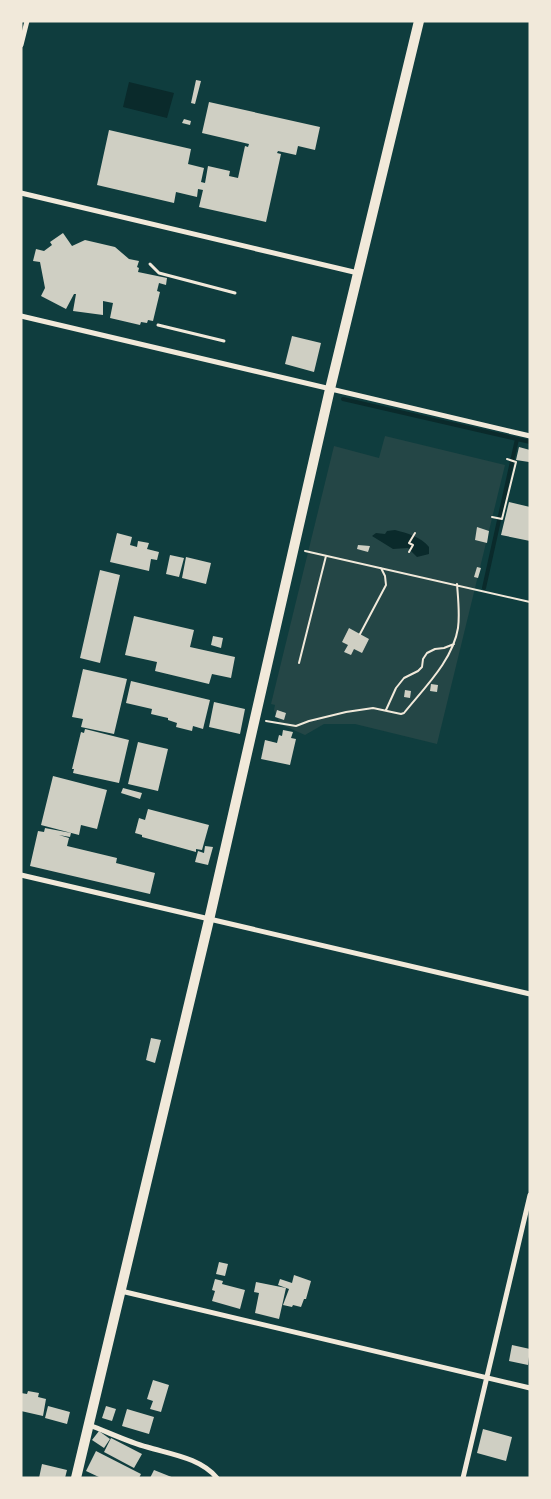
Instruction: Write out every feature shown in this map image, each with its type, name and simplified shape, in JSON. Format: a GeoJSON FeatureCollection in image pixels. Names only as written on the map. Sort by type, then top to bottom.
{"type":"FeatureCollection","features":[{"type":"Feature","properties":{"kind":"main road"},"geometry":{"type":"LineString","coordinates":[[76,1478],[209,920],[330,389],[419,21]]}},
{"type":"Feature","properties":{"kind":"street"},"geometry":{"type":"LineString","coordinates":[[21,45],[27,21]]}},
{"type":"Feature","properties":{"kind":"street"},"geometry":{"type":"LineString","coordinates":[[21,193],[359,273]]}},
{"type":"Feature","properties":{"kind":"street"},"geometry":{"type":"LineString","coordinates":[[21,316],[530,436]]}},
{"type":"Feature","properties":{"kind":"street"},"geometry":{"type":"LineString","coordinates":[[21,875],[530,994]]}},
{"type":"Feature","properties":{"kind":"street"},"geometry":{"type":"LineString","coordinates":[[463,1478],[530,1195]]}},
{"type":"Feature","properties":{"kind":"street"},"geometry":{"type":"LineString","coordinates":[[120,1291],[530,1388]]}},
{"type":"Feature","properties":{"kind":"street"},"geometry":{"type":"LineString","coordinates":[[89,1425],[147,1447],[162,1450],[195,1462],[214,1473],[217,1478]]}},
{"type":"Feature","properties":{"kind":"lane"},"geometry":{"type":"LineString","coordinates":[[150,264],[159,273],[235,293]]}},
{"type":"Feature","properties":{"kind":"lane"},"geometry":{"type":"LineString","coordinates":[[158,325],[224,341]]}},
{"type":"Feature","properties":{"kind":"path"},"geometry":{"type":"LineString","coordinates":[[492,517],[502,519],[516,462],[507,459]]}},
{"type":"Feature","properties":{"kind":"path"},"geometry":{"type":"LineString","coordinates":[[409,552],[413,545],[409,543],[415,534]]}},
{"type":"Feature","properties":{"kind":"path"},"geometry":{"type":"LineString","coordinates":[[294,547],[326,556],[457,584],[530,602]]}},
{"type":"Feature","properties":{"kind":"path"},"geometry":{"type":"LineString","coordinates":[[299,663],[326,556]]}},
{"type":"Feature","properties":{"kind":"path"},"geometry":{"type":"LineString","coordinates":[[360,634],[386,585],[386,576],[381,568]]}},
{"type":"Feature","properties":{"kind":"path"},"geometry":{"type":"LineString","coordinates":[[255,718],[296,726],[309,720],[373,708],[404,713],[430,680],[454,644],[458,626],[457,584]]}},
{"type":"Feature","properties":{"kind":"path"},"geometry":{"type":"LineString","coordinates":[[386,710],[396,688],[404,678],[422,667],[423,659],[428,653],[454,644]]}},
{"type":"Feature","properties":{"kind":"shaded area"},"geometry":{"type":"Polygon","coordinates":[[[129,82],[174,93],[167,118],[123,107],[129,82]]]}},
{"type":"Feature","properties":{"kind":"shaded area"},"geometry":{"type":"Polygon","coordinates":[[[385,436],[505,465],[437,744],[355,724],[324,724],[305,735],[280,724],[274,710],[275,705],[271,704],[334,446],[379,458],[385,436]]]}},
{"type":"Feature","properties":{"kind":"shaded area"},"geometry":{"type":"Polygon","coordinates":[[[395,530],[418,538],[429,547],[429,554],[417,557],[408,548],[393,549],[372,536],[376,533],[385,534],[387,531],[395,530]]]}},
{"type":"Feature","properties":{"kind":"building"},"geometry":{"type":"Polygon","coordinates":[[[196,80],[201,81],[195,104],[191,103],[196,80]]]}},
{"type":"Feature","properties":{"kind":"building"},"geometry":{"type":"Polygon","coordinates":[[[209,102],[320,127],[315,150],[298,146],[296,155],[278,151],[277,153],[281,154],[266,222],[199,207],[203,190],[198,189],[197,197],[176,192],[174,203],[97,185],[109,130],[191,149],[188,164],[204,168],[201,182],[205,183],[208,166],[230,171],[229,176],[238,178],[245,146],[248,147],[249,144],[202,133],[209,102]]]}},
{"type":"Feature","properties":{"kind":"building"},"geometry":{"type":"Polygon","coordinates":[[[184,119],[191,121],[190,125],[182,123],[184,119]]]}},
{"type":"Feature","properties":{"kind":"building"},"geometry":{"type":"Polygon","coordinates":[[[63,233],[72,246],[85,240],[115,247],[129,259],[139,261],[138,272],[167,278],[166,285],[159,283],[157,291],[160,292],[153,321],[141,322],[140,325],[110,318],[113,303],[103,301],[103,315],[73,311],[76,294],[74,294],[66,309],[41,296],[45,288],[40,262],[33,261],[36,249],[44,251],[52,245],[50,242],[63,233]]]}},
{"type":"Feature","properties":{"kind":"building"},"geometry":{"type":"Polygon","coordinates":[[[292,336],[321,343],[314,372],[285,364],[292,336]]]}},
{"type":"Feature","properties":{"kind":"building"},"geometry":{"type":"Polygon","coordinates":[[[519,447],[530,450],[529,462],[516,460],[519,447]]]}},
{"type":"Feature","properties":{"kind":"building"},"geometry":{"type":"Polygon","coordinates":[[[509,502],[530,507],[530,541],[501,535],[509,502]]]}},
{"type":"Feature","properties":{"kind":"building"},"geometry":{"type":"Polygon","coordinates":[[[477,527],[489,531],[487,543],[475,540],[477,527]]]}},
{"type":"Feature","properties":{"kind":"building"},"geometry":{"type":"Polygon","coordinates":[[[117,533],[132,537],[130,545],[137,547],[138,541],[149,543],[147,549],[159,552],[157,560],[151,559],[149,571],[110,562],[117,533]]]}},
{"type":"Feature","properties":{"kind":"building"},"geometry":{"type":"Polygon","coordinates":[[[358,545],[370,546],[368,552],[357,549],[358,545]]]}},
{"type":"Feature","properties":{"kind":"building"},"geometry":{"type":"Polygon","coordinates":[[[170,555],[184,558],[179,577],[166,574],[170,555]]]}},
{"type":"Feature","properties":{"kind":"building"},"geometry":{"type":"Polygon","coordinates":[[[186,557],[211,563],[206,584],[182,578],[186,557]]]}},
{"type":"Feature","properties":{"kind":"building"},"geometry":{"type":"Polygon","coordinates":[[[477,567],[481,568],[478,578],[474,577],[477,567]]]}},
{"type":"Feature","properties":{"kind":"building"},"geometry":{"type":"Polygon","coordinates":[[[100,570],[120,575],[100,663],[80,658],[100,570]]]}},
{"type":"Feature","properties":{"kind":"building"},"geometry":{"type":"Polygon","coordinates":[[[134,616],[194,630],[190,647],[235,657],[231,678],[212,674],[209,684],[155,671],[157,662],[125,655],[134,616]]]}},
{"type":"Feature","properties":{"kind":"building"},"geometry":{"type":"Polygon","coordinates":[[[349,628],[369,639],[362,653],[354,649],[351,655],[344,652],[348,645],[342,642],[349,628]]]}},
{"type":"Feature","properties":{"kind":"building"},"geometry":{"type":"Polygon","coordinates":[[[213,636],[223,638],[221,648],[211,645],[213,636]]]}},
{"type":"Feature","properties":{"kind":"building"},"geometry":{"type":"Polygon","coordinates":[[[83,669],[127,679],[114,734],[81,727],[83,719],[72,717],[83,669]]]}},
{"type":"Feature","properties":{"kind":"building"},"geometry":{"type":"Polygon","coordinates":[[[131,681],[210,700],[203,729],[193,726],[192,731],[176,727],[177,723],[168,720],[168,718],[151,714],[152,709],[126,703],[131,681]]]}},
{"type":"Feature","properties":{"kind":"building"},"geometry":{"type":"Polygon","coordinates":[[[431,684],[438,685],[437,692],[430,691],[431,684]]]}},
{"type":"Feature","properties":{"kind":"building"},"geometry":{"type":"Polygon","coordinates":[[[405,690],[411,691],[410,698],[404,697],[405,690]]]}},
{"type":"Feature","properties":{"kind":"building"},"geometry":{"type":"Polygon","coordinates":[[[214,702],[245,709],[240,734],[209,727],[214,702]]]}},
{"type":"Feature","properties":{"kind":"building"},"geometry":{"type":"Polygon","coordinates":[[[277,710],[286,713],[284,720],[275,717],[277,710]]]}},
{"type":"Feature","properties":{"kind":"building"},"geometry":{"type":"Polygon","coordinates":[[[85,729],[129,740],[119,783],[73,773],[74,769],[72,769],[81,732],[84,733],[85,729]]]}},
{"type":"Feature","properties":{"kind":"building"},"geometry":{"type":"Polygon","coordinates":[[[283,730],[293,732],[291,738],[296,739],[290,765],[261,759],[265,740],[277,743],[279,735],[282,736],[283,730]]]}},
{"type":"Feature","properties":{"kind":"building"},"geometry":{"type":"Polygon","coordinates":[[[138,742],[168,749],[158,791],[128,784],[138,742]]]}},
{"type":"Feature","properties":{"kind":"building"},"geometry":{"type":"Polygon","coordinates":[[[53,776],[107,790],[97,829],[81,825],[79,835],[41,825],[53,776]]]}},
{"type":"Feature","properties":{"kind":"building"},"geometry":{"type":"Polygon","coordinates":[[[123,788],[142,793],[140,799],[121,793],[123,788]]]}},
{"type":"Feature","properties":{"kind":"building"},"geometry":{"type":"Polygon","coordinates":[[[148,809],[209,825],[202,850],[196,849],[196,852],[142,837],[142,835],[135,833],[139,818],[145,820],[148,809]]]}},
{"type":"Feature","properties":{"kind":"building"},"geometry":{"type":"Polygon","coordinates":[[[45,828],[71,833],[70,837],[59,835],[69,838],[67,846],[117,858],[116,863],[155,873],[150,894],[30,866],[38,831],[44,832],[45,828]]]}},
{"type":"Feature","properties":{"kind":"building"},"geometry":{"type":"Polygon","coordinates":[[[205,846],[213,847],[208,865],[195,862],[198,851],[204,853],[205,846]]]}},
{"type":"Feature","properties":{"kind":"building"},"geometry":{"type":"Polygon","coordinates":[[[151,1038],[161,1040],[155,1063],[146,1060],[151,1038]]]}},
{"type":"Feature","properties":{"kind":"building"},"geometry":{"type":"Polygon","coordinates":[[[219,1262],[228,1264],[225,1276],[216,1274],[219,1262]]]}},
{"type":"Feature","properties":{"kind":"building"},"geometry":{"type":"Polygon","coordinates":[[[294,1275],[311,1281],[306,1299],[304,1299],[301,1307],[283,1305],[289,1289],[278,1285],[280,1279],[292,1283],[294,1275]]]}},
{"type":"Feature","properties":{"kind":"building"},"geometry":{"type":"Polygon","coordinates":[[[215,1279],[223,1281],[222,1284],[245,1290],[240,1309],[212,1301],[215,1291],[212,1290],[215,1279]]]}},
{"type":"Feature","properties":{"kind":"building"},"geometry":{"type":"Polygon","coordinates":[[[256,1282],[286,1288],[279,1319],[255,1313],[259,1293],[254,1292],[256,1282]]]}},
{"type":"Feature","properties":{"kind":"building"},"geometry":{"type":"Polygon","coordinates":[[[512,1345],[530,1349],[528,1365],[509,1361],[512,1345]]]}},
{"type":"Feature","properties":{"kind":"building"},"geometry":{"type":"Polygon","coordinates":[[[153,1380],[169,1385],[161,1412],[150,1409],[153,1401],[147,1399],[153,1380]]]}},
{"type":"Feature","properties":{"kind":"building"},"geometry":{"type":"Polygon","coordinates":[[[28,1391],[39,1393],[38,1397],[46,1399],[43,1416],[21,1411],[21,1393],[27,1394],[28,1391]]]}},
{"type":"Feature","properties":{"kind":"building"},"geometry":{"type":"Polygon","coordinates":[[[48,1406],[70,1412],[67,1424],[45,1418],[48,1406]]]}},
{"type":"Feature","properties":{"kind":"building"},"geometry":{"type":"Polygon","coordinates":[[[106,1406],[116,1409],[112,1421],[102,1418],[106,1406]]]}},
{"type":"Feature","properties":{"kind":"building"},"geometry":{"type":"Polygon","coordinates":[[[127,1409],[154,1417],[149,1434],[122,1426],[127,1409]]]}},
{"type":"Feature","properties":{"kind":"building"},"geometry":{"type":"Polygon","coordinates":[[[483,1429],[512,1437],[506,1461],[477,1453],[483,1429]]]}},
{"type":"Feature","properties":{"kind":"building"},"geometry":{"type":"Polygon","coordinates":[[[99,1431],[110,1439],[104,1448],[92,1440],[99,1431]]]}},
{"type":"Feature","properties":{"kind":"building"},"geometry":{"type":"Polygon","coordinates":[[[111,1438],[142,1454],[134,1468],[104,1452],[111,1438]]]}},
{"type":"Feature","properties":{"kind":"building"},"geometry":{"type":"Polygon","coordinates":[[[96,1451],[141,1474],[139,1478],[101,1478],[86,1471],[96,1451]]]}},
{"type":"Feature","properties":{"kind":"building"},"geometry":{"type":"Polygon","coordinates":[[[42,1464],[67,1470],[65,1478],[39,1478],[42,1464]]]}},
{"type":"Feature","properties":{"kind":"building"},"geometry":{"type":"Polygon","coordinates":[[[154,1470],[174,1478],[150,1478],[154,1470]]]}},
{"type":"Feature","properties":{"kind":"waterway"},"geometry":{"type":"LineString","coordinates":[[343,399],[530,442]]}},
{"type":"Feature","properties":{"kind":"waterway"},"geometry":{"type":"LineString","coordinates":[[484,588],[517,439]]}}]}
